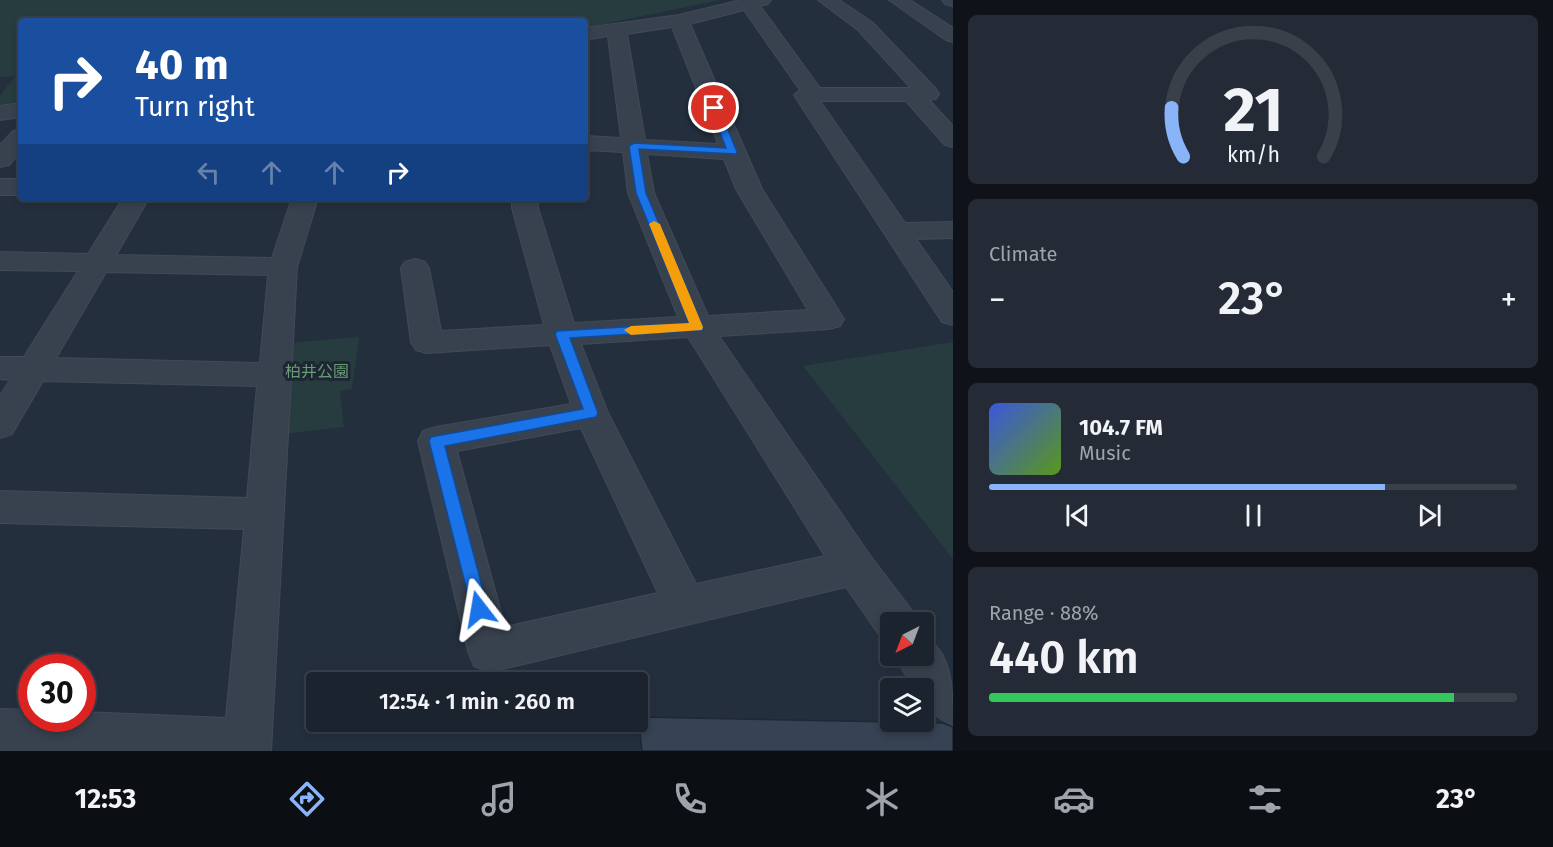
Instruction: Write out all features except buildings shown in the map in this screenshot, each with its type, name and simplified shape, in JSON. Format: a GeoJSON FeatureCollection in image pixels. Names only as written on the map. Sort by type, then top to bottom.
{"type":"FeatureCollection","features":[{"type":"Feature","properties":{"kind":"street"},"geometry":{"type":"LineString","coordinates":[[827,0],[865,26],[928,94],[805,95],[953,315]]}},
{"type":"Feature","properties":{"kind":"street"},"geometry":{"type":"LineString","coordinates":[[898,0],[953,36]]}},
{"type":"Feature","properties":{"kind":"street"},"geometry":{"type":"LineString","coordinates":[[588,34],[679,21],[756,2],[814,95]]}},
{"type":"Feature","properties":{"kind":"street"},"geometry":{"type":"LineString","coordinates":[[415,268],[427,342],[829,319],[749,189],[679,21]]}},
{"type":"Feature","properties":{"kind":"street"},"geometry":{"type":"LineString","coordinates":[[617,30],[641,193],[697,327],[855,567],[889,612]]}},
{"type":"Feature","properties":{"kind":"street"},"geometry":{"type":"LineString","coordinates":[[912,94],[953,140]]}},
{"type":"Feature","properties":{"kind":"street"},"geometry":{"type":"LineString","coordinates":[[0,113],[18,110]]}},
{"type":"Feature","properties":{"kind":"street"},"geometry":{"type":"LineString","coordinates":[[0,160],[18,139]]}},
{"type":"Feature","properties":{"kind":"street"},"geometry":{"type":"LineString","coordinates":[[588,143],[732,152]]}},
{"type":"Feature","properties":{"kind":"street"},"geometry":{"type":"LineString","coordinates":[[0,187],[18,188]]}},
{"type":"Feature","properties":{"kind":"street"},"geometry":{"type":"LineString","coordinates":[[0,424],[134,201]]}},
{"type":"Feature","properties":{"kind":"street"},"geometry":{"type":"LineString","coordinates":[[0,733],[62,743],[247,747],[284,267],[304,201]]}},
{"type":"Feature","properties":{"kind":"street"},"geometry":{"type":"LineString","coordinates":[[525,201],[525,208],[562,334],[591,413],[685,606]]}},
{"type":"Feature","properties":{"kind":"street"},"geometry":{"type":"LineString","coordinates":[[897,231],[953,230]]}},
{"type":"Feature","properties":{"kind":"street"},"geometry":{"type":"LineString","coordinates":[[0,261],[284,267]]}},
{"type":"Feature","properties":{"kind":"street"},"geometry":{"type":"LineString","coordinates":[[0,368],[274,375]]}},
{"type":"Feature","properties":{"kind":"street"},"geometry":{"type":"LineString","coordinates":[[591,413],[436,441],[490,651],[855,567]]}},
{"type":"Feature","properties":{"kind":"street"},"geometry":{"type":"LineString","coordinates":[[0,507],[264,514]]}},
{"type":"Feature","properties":{"kind":"street"},"geometry":{"type":"LineString","coordinates":[[926,666],[953,702]]}},
{"type":"Feature","properties":{"kind":"green space"},"geometry":{"type":"Polygon","coordinates":[[[0,0],[720,0],[588,27],[588,18],[18,18],[18,103],[0,106],[0,96],[15,76],[0,77],[0,0]]]}},
{"type":"Feature","properties":{"kind":"green space","name":"柏井公園"},"geometry":{"type":"Polygon","coordinates":[[[359,337],[352,389],[340,391],[344,427],[282,434],[288,343],[359,337]]]}},
{"type":"Feature","properties":{"kind":"green space"},"geometry":{"type":"Polygon","coordinates":[[[953,342],[953,559],[803,366],[953,342]]]}},
{"type":"Feature","properties":{"kind":"slow traffic"},"geometry":{"type":"LineString","coordinates":[[631,330],[697,327],[654,224]]}},
{"type":"Feature","properties":{"kind":"route"},"geometry":{"type":"LineString","coordinates":[[479,609],[436,441],[591,413],[562,334],[697,327],[641,193],[634,146],[732,152],[714,108]]}}]}
